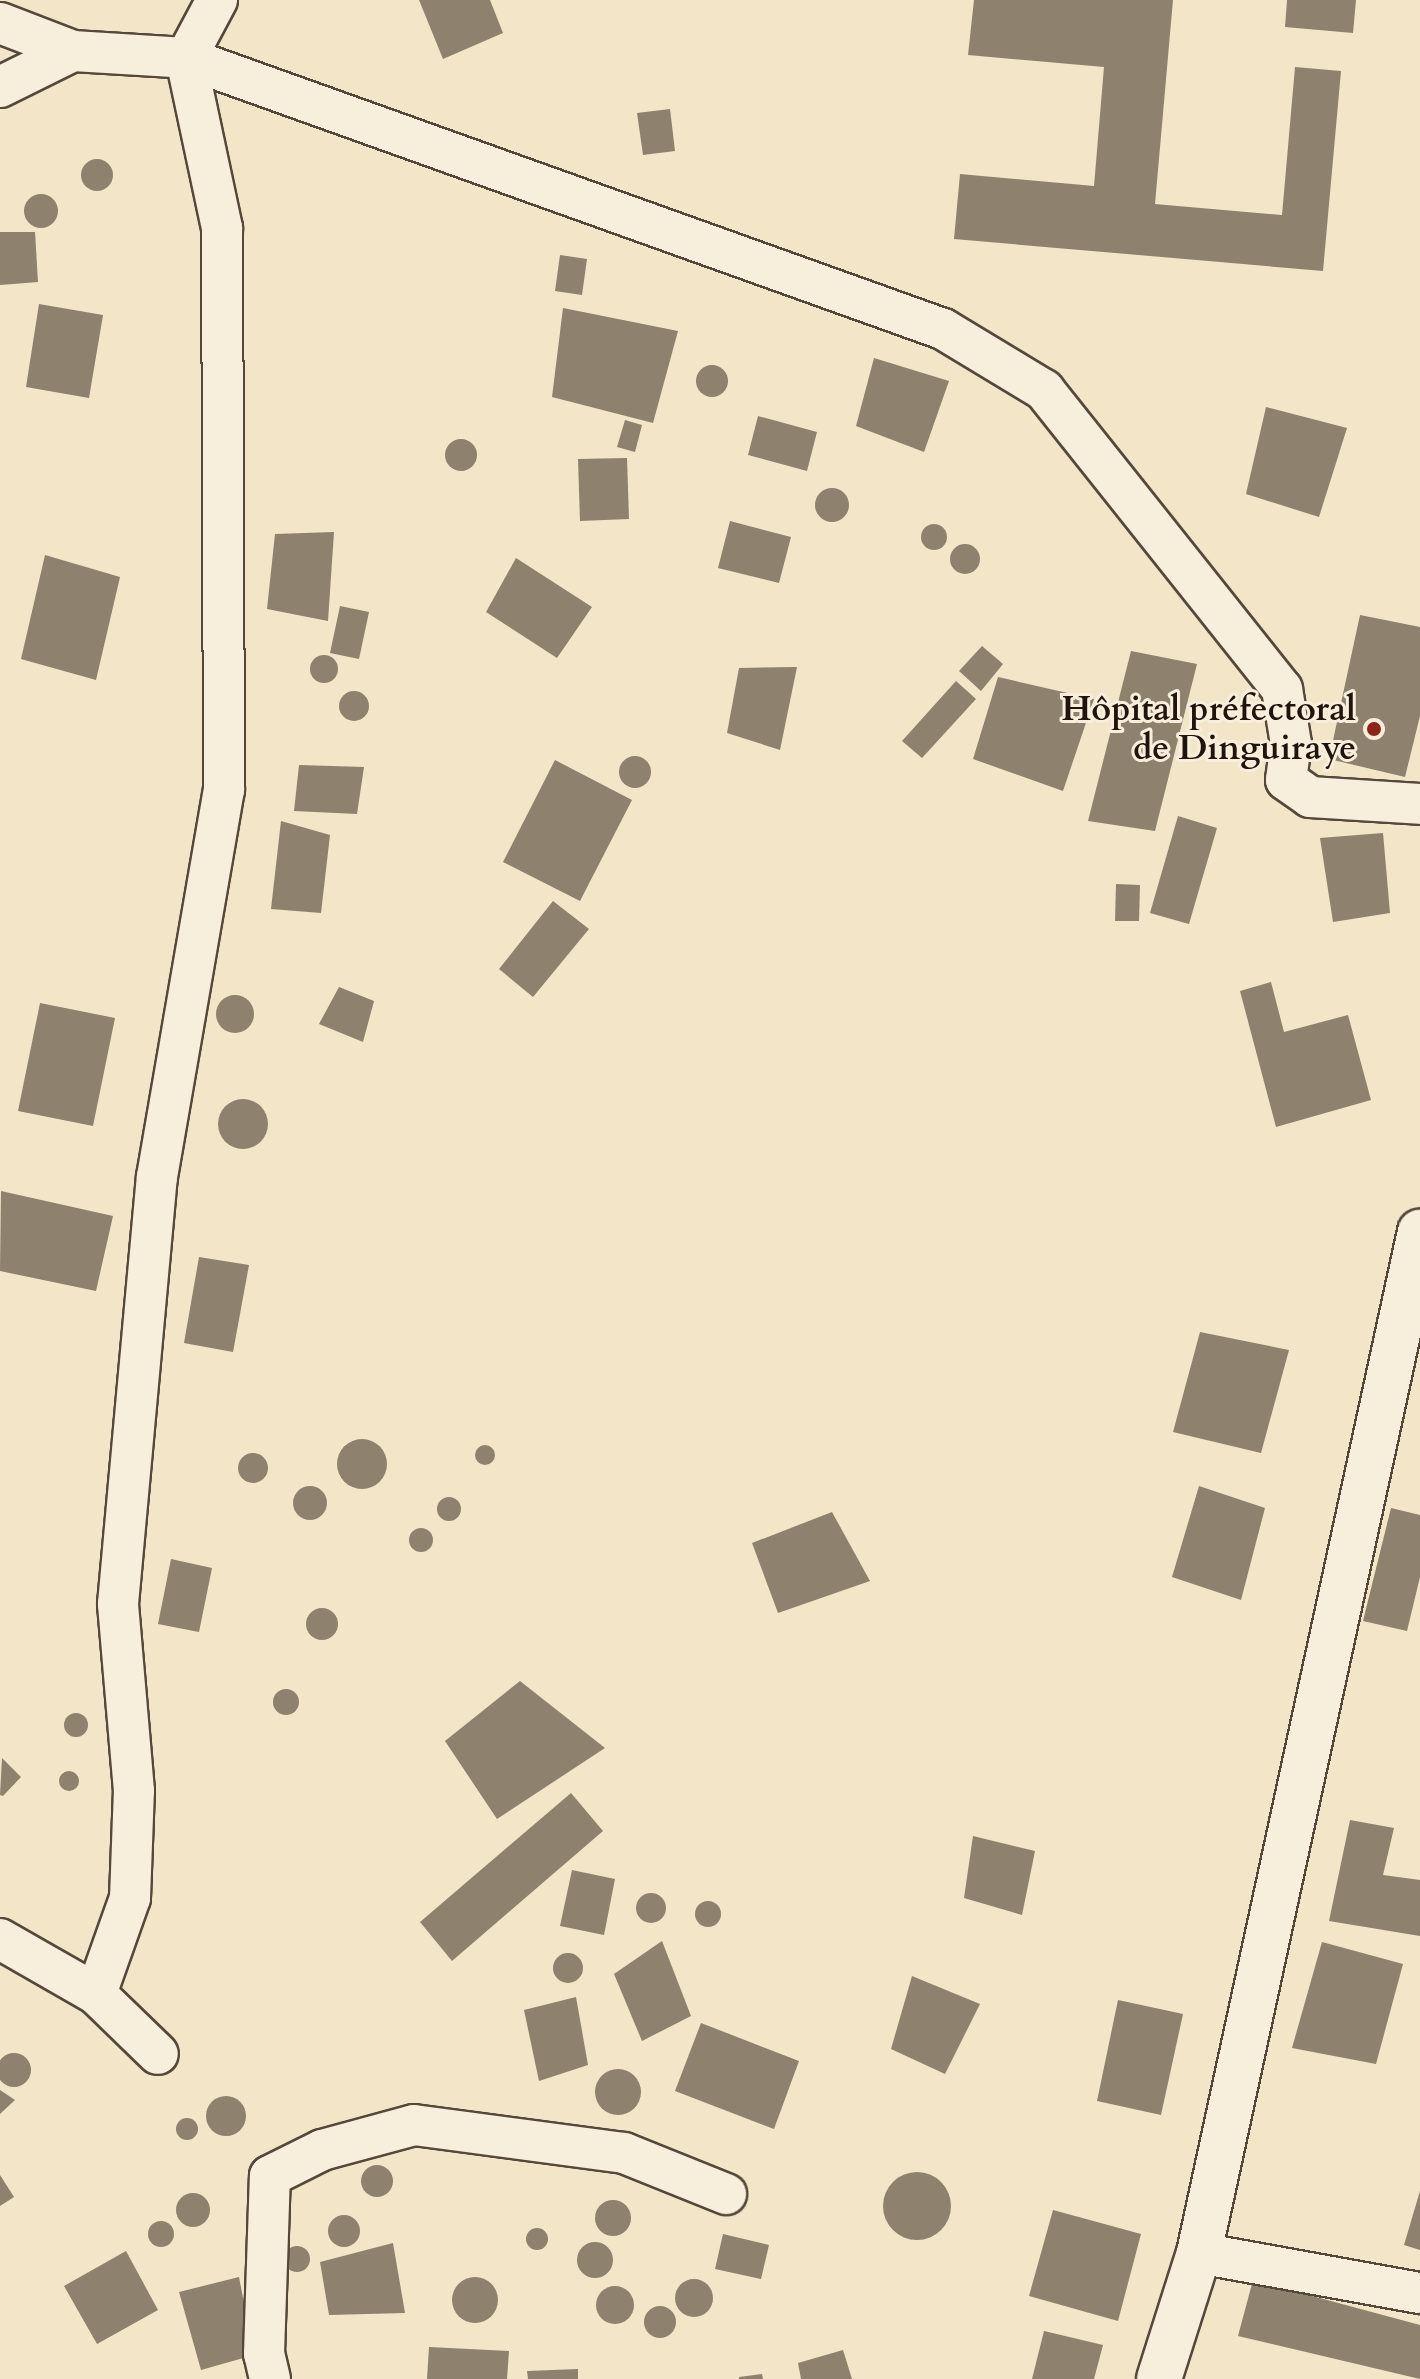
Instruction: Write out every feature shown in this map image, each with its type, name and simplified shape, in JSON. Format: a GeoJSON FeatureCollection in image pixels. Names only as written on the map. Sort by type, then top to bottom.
{"type":"FeatureCollection","features":[{"type":"Feature","properties":{"kind":"street"},"geometry":{"type":"LineString","coordinates":[[96,1994],[130,1898],[134,1791],[118,1604],[157,1177],[224,790],[222,228],[186,58],[217,0]]}},
{"type":"Feature","properties":{"kind":"street"},"geometry":{"type":"LineString","coordinates":[[0,23],[73,51],[186,58],[943,329],[1044,390],[1282,689],[1291,744],[1286,780],[1310,797],[1420,804]]}},
{"type":"Feature","properties":{"kind":"street"},"geometry":{"type":"LineString","coordinates":[[0,87],[73,51]]}},
{"type":"Feature","properties":{"kind":"street"},"geometry":{"type":"LineString","coordinates":[[1159,2379],[1199,2253],[1420,1232]]}},
{"type":"Feature","properties":{"kind":"street"},"geometry":{"type":"LineString","coordinates":[[0,1939],[96,1994],[158,2054]]}},
{"type":"Feature","properties":{"kind":"street"},"geometry":{"type":"LineString","coordinates":[[270,2379],[264,2354],[270,2176],[322,2150],[414,2125],[624,2153],[726,2194]]}},
{"type":"Feature","properties":{"kind":"street"},"geometry":{"type":"LineString","coordinates":[[1199,2253],[1420,2293]]}},
{"type":"Feature","properties":{"kind":"building"},"geometry":{"type":"Polygon","coordinates":[[[419,0],[490,0],[503,33],[443,59],[419,0]]]}},
{"type":"Feature","properties":{"kind":"building"},"geometry":{"type":"Polygon","coordinates":[[[974,0],[1173,0],[1155,204],[1282,215],[1295,67],[1341,71],[1323,271],[954,239],[960,174],[1094,186],[1104,67],[968,55],[974,0]]]}},
{"type":"Feature","properties":{"kind":"building"},"geometry":{"type":"Polygon","coordinates":[[[1287,0],[1356,0],[1353,33],[1285,27],[1287,0]]]}},
{"type":"Feature","properties":{"kind":"building"},"geometry":{"type":"Polygon","coordinates":[[[670,109],[675,151],[643,155],[637,113],[670,109]]]}},
{"type":"Feature","properties":{"kind":"building"},"geometry":{"type":"Polygon","coordinates":[[[97,159],[109,163],[113,175],[109,187],[97,191],[85,187],[81,175],[85,163],[97,159]]]}},
{"type":"Feature","properties":{"kind":"building"},"geometry":{"type":"Polygon","coordinates":[[[41,194],[53,199],[58,211],[53,223],[41,228],[29,223],[24,211],[29,199],[41,194]]]}},
{"type":"Feature","properties":{"kind":"building"},"geometry":{"type":"Polygon","coordinates":[[[0,232],[35,232],[38,282],[0,285],[0,232]]]}},
{"type":"Feature","properties":{"kind":"building"},"geometry":{"type":"Polygon","coordinates":[[[560,255],[587,259],[582,295],[555,291],[560,255]]]}},
{"type":"Feature","properties":{"kind":"building"},"geometry":{"type":"Polygon","coordinates":[[[39,304],[103,315],[89,398],[26,387],[39,304]]]}},
{"type":"Feature","properties":{"kind":"building"},"geometry":{"type":"Polygon","coordinates":[[[563,308],[678,331],[653,423],[552,397],[563,308]]]}},
{"type":"Feature","properties":{"kind":"building"},"geometry":{"type":"Polygon","coordinates":[[[874,358],[949,381],[924,452],[856,426],[874,358]]]}},
{"type":"Feature","properties":{"kind":"building"},"geometry":{"type":"Polygon","coordinates":[[[712,365],[723,370],[728,381],[723,392],[712,397],[701,392],[696,381],[701,370],[712,365]]]}},
{"type":"Feature","properties":{"kind":"building"},"geometry":{"type":"Polygon","coordinates":[[[1266,407],[1347,428],[1319,517],[1246,494],[1266,407]]]}},
{"type":"Feature","properties":{"kind":"building"},"geometry":{"type":"Polygon","coordinates":[[[758,416],[817,432],[807,471],[748,455],[758,416]]]}},
{"type":"Feature","properties":{"kind":"building"},"geometry":{"type":"Polygon","coordinates":[[[625,420],[642,425],[635,452],[617,447],[625,420]]]}},
{"type":"Feature","properties":{"kind":"building"},"geometry":{"type":"Polygon","coordinates":[[[461,439],[472,444],[477,455],[472,466],[461,471],[450,466],[445,455],[450,444],[461,439]]]}},
{"type":"Feature","properties":{"kind":"building"},"geometry":{"type":"Polygon","coordinates":[[[627,458],[629,519],[580,521],[578,459],[627,458]]]}},
{"type":"Feature","properties":{"kind":"building"},"geometry":{"type":"Polygon","coordinates":[[[832,488],[844,493],[849,505],[844,517],[832,522],[820,517],[815,505],[820,493],[832,488]]]}},
{"type":"Feature","properties":{"kind":"building"},"geometry":{"type":"Polygon","coordinates":[[[730,521],[791,537],[779,583],[718,568],[730,521]]]}},
{"type":"Feature","properties":{"kind":"building"},"geometry":{"type":"Polygon","coordinates":[[[934,524],[943,528],[947,537],[943,546],[934,550],[925,546],[921,537],[925,528],[934,524]]]}},
{"type":"Feature","properties":{"kind":"building"},"geometry":{"type":"Polygon","coordinates":[[[334,532],[328,621],[267,609],[275,534],[334,532]]]}},
{"type":"Feature","properties":{"kind":"building"},"geometry":{"type":"Polygon","coordinates":[[[965,544],[971,545],[979,553],[979,565],[971,573],[965,574],[959,573],[951,565],[950,559],[951,553],[959,545],[965,544]]]}},
{"type":"Feature","properties":{"kind":"building"},"geometry":{"type":"Polygon","coordinates":[[[45,555],[120,577],[96,680],[21,659],[45,555]]]}},
{"type":"Feature","properties":{"kind":"building"},"geometry":{"type":"Polygon","coordinates":[[[516,558],[592,607],[557,658],[486,612],[516,558]]]}},
{"type":"Feature","properties":{"kind":"building"},"geometry":{"type":"Polygon","coordinates":[[[340,606],[369,612],[359,659],[330,653],[340,606]]]}},
{"type":"Feature","properties":{"kind":"building"},"geometry":{"type":"Polygon","coordinates":[[[1360,615],[1420,627],[1420,716],[1405,777],[1329,759],[1360,615]]]}},
{"type":"Feature","properties":{"kind":"building"},"geometry":{"type":"Polygon","coordinates":[[[982,646],[1003,664],[981,691],[959,671],[982,646]]]}},
{"type":"Feature","properties":{"kind":"building"},"geometry":{"type":"Polygon","coordinates":[[[1131,651],[1197,664],[1155,831],[1088,821],[1131,651]]]}},
{"type":"Feature","properties":{"kind":"building"},"geometry":{"type":"Polygon","coordinates":[[[324,655],[334,659],[338,669],[334,679],[324,683],[314,679],[310,669],[314,659],[324,655]]]}},
{"type":"Feature","properties":{"kind":"building"},"geometry":{"type":"Polygon","coordinates":[[[797,667],[780,750],[727,733],[739,668],[797,667]]]}},
{"type":"Feature","properties":{"kind":"building"},"geometry":{"type":"Polygon","coordinates":[[[998,677],[1094,699],[1063,791],[973,759],[998,677]]]}},
{"type":"Feature","properties":{"kind":"building"},"geometry":{"type":"Polygon","coordinates":[[[956,681],[976,699],[922,758],[902,741],[956,681]]]}},
{"type":"Feature","properties":{"kind":"building"},"geometry":{"type":"Polygon","coordinates":[[[354,691],[364,696],[369,706],[364,716],[354,721],[344,716],[339,706],[344,696],[354,691]]]}},
{"type":"Feature","properties":{"kind":"building"},"geometry":{"type":"Polygon","coordinates":[[[635,756],[646,761],[651,772],[646,783],[635,788],[624,783],[619,772],[624,761],[635,756]]]}},
{"type":"Feature","properties":{"kind":"building"},"geometry":{"type":"Polygon","coordinates":[[[555,760],[632,800],[580,901],[503,862],[555,760]]]}},
{"type":"Feature","properties":{"kind":"building"},"geometry":{"type":"Polygon","coordinates":[[[299,765],[364,767],[357,814],[294,811],[299,765]]]}},
{"type":"Feature","properties":{"kind":"building"},"geometry":{"type":"Polygon","coordinates":[[[1178,816],[1217,828],[1189,924],[1150,913],[1178,816]]]}},
{"type":"Feature","properties":{"kind":"building"},"geometry":{"type":"Polygon","coordinates":[[[281,821],[330,835],[321,913],[271,909],[281,821]]]}},
{"type":"Feature","properties":{"kind":"building"},"geometry":{"type":"Polygon","coordinates":[[[1383,833],[1390,913],[1333,922],[1320,838],[1383,833]]]}},
{"type":"Feature","properties":{"kind":"building"},"geometry":{"type":"Polygon","coordinates":[[[1116,884],[1140,885],[1139,921],[1115,921],[1116,884]]]}},
{"type":"Feature","properties":{"kind":"building"},"geometry":{"type":"Polygon","coordinates":[[[553,901],[589,929],[533,997],[499,969],[553,901]]]}},
{"type":"Feature","properties":{"kind":"building"},"geometry":{"type":"Polygon","coordinates":[[[1271,982],[1284,1032],[1348,1015],[1371,1100],[1276,1127],[1240,991],[1271,982]]]}},
{"type":"Feature","properties":{"kind":"building"},"geometry":{"type":"Polygon","coordinates":[[[339,987],[374,1001],[363,1042],[319,1024],[339,987]]]}},
{"type":"Feature","properties":{"kind":"building"},"geometry":{"type":"Polygon","coordinates":[[[235,995],[248,1001],[254,1014],[248,1027],[235,1033],[222,1027],[216,1014],[222,1001],[235,995]]]}},
{"type":"Feature","properties":{"kind":"building"},"geometry":{"type":"Polygon","coordinates":[[[40,1003],[115,1018],[93,1126],[18,1111],[40,1003]]]}},
{"type":"Feature","properties":{"kind":"building"},"geometry":{"type":"Polygon","coordinates":[[[243,1099],[261,1106],[268,1124],[261,1142],[243,1149],[225,1142],[218,1124],[225,1106],[243,1099]]]}},
{"type":"Feature","properties":{"kind":"building"},"geometry":{"type":"Polygon","coordinates":[[[1,1191],[113,1216],[96,1291],[0,1271],[1,1191]]]}},
{"type":"Feature","properties":{"kind":"building"},"geometry":{"type":"Polygon","coordinates":[[[199,1257],[249,1265],[233,1352],[184,1343],[199,1257]]]}},
{"type":"Feature","properties":{"kind":"building"},"geometry":{"type":"Polygon","coordinates":[[[1200,1332],[1289,1350],[1261,1453],[1173,1432],[1200,1332]]]}},
{"type":"Feature","properties":{"kind":"building"},"geometry":{"type":"Polygon","coordinates":[[[362,1439],[379,1447],[387,1464],[379,1481],[362,1489],[345,1481],[337,1464],[345,1447],[362,1439]]]}},
{"type":"Feature","properties":{"kind":"building"},"geometry":{"type":"Polygon","coordinates":[[[485,1445],[492,1448],[495,1455],[492,1462],[485,1465],[478,1462],[475,1455],[478,1448],[485,1445]]]}},
{"type":"Feature","properties":{"kind":"building"},"geometry":{"type":"Polygon","coordinates":[[[253,1453],[263,1458],[268,1468],[263,1478],[253,1483],[243,1478],[238,1468],[243,1458],[253,1453]]]}},
{"type":"Feature","properties":{"kind":"building"},"geometry":{"type":"Polygon","coordinates":[[[310,1486],[322,1491],[327,1503],[322,1515],[310,1520],[298,1515],[293,1503],[298,1491],[310,1486]]]}},
{"type":"Feature","properties":{"kind":"building"},"geometry":{"type":"Polygon","coordinates":[[[1199,1486],[1265,1508],[1241,1600],[1172,1577],[1199,1486]]]}},
{"type":"Feature","properties":{"kind":"building"},"geometry":{"type":"Polygon","coordinates":[[[449,1497],[458,1500],[461,1509],[458,1518],[449,1521],[440,1518],[437,1509],[440,1500],[449,1497]]]}},
{"type":"Feature","properties":{"kind":"building"},"geometry":{"type":"Polygon","coordinates":[[[1391,1508],[1420,1515],[1420,1577],[1407,1631],[1363,1621],[1391,1508]]]}},
{"type":"Feature","properties":{"kind":"building"},"geometry":{"type":"Polygon","coordinates":[[[832,1512],[870,1581],[778,1613],[752,1543],[832,1512]]]}},
{"type":"Feature","properties":{"kind":"building"},"geometry":{"type":"Polygon","coordinates":[[[421,1528],[432,1535],[433,1540],[426,1551],[421,1552],[410,1545],[409,1540],[416,1529],[421,1528]]]}},
{"type":"Feature","properties":{"kind":"building"},"geometry":{"type":"Polygon","coordinates":[[[171,1559],[212,1568],[199,1632],[158,1624],[171,1559]]]}},
{"type":"Feature","properties":{"kind":"building"},"geometry":{"type":"Polygon","coordinates":[[[322,1608],[333,1613],[338,1624],[333,1635],[322,1640],[311,1635],[306,1624],[311,1613],[322,1608]]]}},
{"type":"Feature","properties":{"kind":"building"},"geometry":{"type":"Polygon","coordinates":[[[520,1681],[605,1748],[497,1819],[445,1741],[520,1681]]]}},
{"type":"Feature","properties":{"kind":"building"},"geometry":{"type":"Polygon","coordinates":[[[286,1689],[295,1693],[299,1702],[295,1711],[286,1715],[277,1711],[273,1702],[277,1693],[286,1689]]]}},
{"type":"Feature","properties":{"kind":"building"},"geometry":{"type":"Polygon","coordinates":[[[76,1713],[87,1720],[88,1725],[81,1736],[76,1737],[65,1730],[64,1725],[71,1714],[76,1713]]]}},
{"type":"Feature","properties":{"kind":"building"},"geometry":{"type":"Polygon","coordinates":[[[2,1758],[21,1777],[3,1796],[0,1795],[2,1758]]]}},
{"type":"Feature","properties":{"kind":"building"},"geometry":{"type":"Polygon","coordinates":[[[69,1771],[76,1774],[79,1781],[76,1788],[69,1791],[62,1788],[59,1781],[62,1774],[69,1771]]]}},
{"type":"Feature","properties":{"kind":"building"},"geometry":{"type":"Polygon","coordinates":[[[571,1793],[603,1831],[452,1961],[420,1922],[571,1793]]]}},
{"type":"Feature","properties":{"kind":"building"},"geometry":{"type":"Polygon","coordinates":[[[1350,1820],[1394,1828],[1383,1875],[1420,1880],[1420,1936],[1329,1921],[1350,1820]]]}},
{"type":"Feature","properties":{"kind":"building"},"geometry":{"type":"Polygon","coordinates":[[[973,1836],[1035,1851],[1022,1915],[964,1898],[973,1836]]]}},
{"type":"Feature","properties":{"kind":"building"},"geometry":{"type":"Polygon","coordinates":[[[572,1870],[615,1879],[604,1935],[560,1926],[572,1870]]]}},
{"type":"Feature","properties":{"kind":"building"},"geometry":{"type":"Polygon","coordinates":[[[651,1893],[662,1897],[666,1908],[662,1919],[651,1923],[640,1919],[636,1908],[640,1897],[651,1893]]]}},
{"type":"Feature","properties":{"kind":"building"},"geometry":{"type":"Polygon","coordinates":[[[708,1901],[718,1904],[721,1914],[718,1924],[708,1927],[698,1924],[695,1914],[698,1904],[708,1901]]]}},
{"type":"Feature","properties":{"kind":"building"},"geometry":{"type":"Polygon","coordinates":[[[662,1941],[691,2016],[642,2041],[614,1974],[662,1941]]]}},
{"type":"Feature","properties":{"kind":"building"},"geometry":{"type":"Polygon","coordinates":[[[1322,1942],[1403,1964],[1376,2064],[1292,2048],[1322,1942]]]}},
{"type":"Feature","properties":{"kind":"building"},"geometry":{"type":"Polygon","coordinates":[[[568,1953],[579,1957],[583,1968],[579,1979],[568,1983],[557,1979],[553,1968],[557,1957],[568,1953]]]}},
{"type":"Feature","properties":{"kind":"building"},"geometry":{"type":"Polygon","coordinates":[[[912,1976],[980,2004],[945,2074],[891,2049],[912,1976]]]}},
{"type":"Feature","properties":{"kind":"building"},"geometry":{"type":"Polygon","coordinates":[[[576,1997],[588,2065],[539,2081],[524,2010],[576,1997]]]}},
{"type":"Feature","properties":{"kind":"building"},"geometry":{"type":"Polygon","coordinates":[[[1118,2000],[1183,2014],[1161,2115],[1097,2101],[1118,2000]]]}},
{"type":"Feature","properties":{"kind":"building"},"geometry":{"type":"Polygon","coordinates":[[[701,2023],[799,2061],[774,2129],[675,2091],[701,2023]]]}},
{"type":"Feature","properties":{"kind":"building"},"geometry":{"type":"Polygon","coordinates":[[[14,2053],[26,2058],[31,2070],[26,2082],[14,2087],[2,2082],[-3,2070],[2,2058],[14,2053]]]}},
{"type":"Feature","properties":{"kind":"building"},"geometry":{"type":"Polygon","coordinates":[[[618,2069],[634,2076],[641,2092],[634,2108],[618,2115],[602,2108],[595,2092],[602,2076],[618,2069]]]}},
{"type":"Feature","properties":{"kind":"building"},"geometry":{"type":"Polygon","coordinates":[[[0,2090],[15,2100],[0,2114],[0,2090]]]}},
{"type":"Feature","properties":{"kind":"building"},"geometry":{"type":"Polygon","coordinates":[[[226,2096],[240,2102],[246,2116],[240,2130],[226,2136],[212,2130],[206,2116],[212,2102],[226,2096]]]}},
{"type":"Feature","properties":{"kind":"building"},"geometry":{"type":"Polygon","coordinates":[[[187,2118],[195,2121],[198,2129],[195,2137],[187,2140],[179,2137],[176,2129],[179,2121],[187,2118]]]}},
{"type":"Feature","properties":{"kind":"building"},"geometry":{"type":"Polygon","coordinates":[[[377,2165],[388,2170],[393,2181],[388,2192],[377,2197],[366,2192],[361,2181],[366,2170],[377,2165]]]}},
{"type":"Feature","properties":{"kind":"building"},"geometry":{"type":"Polygon","coordinates":[[[910,2172],[924,2172],[936,2177],[946,2187],[951,2206],[946,2225],[936,2235],[924,2240],[910,2240],[898,2235],[888,2225],[883,2213],[883,2199],[888,2187],[898,2177],[910,2172]]]}},
{"type":"Feature","properties":{"kind":"building"},"geometry":{"type":"Polygon","coordinates":[[[0,2175],[14,2197],[0,2206],[0,2175]]]}},
{"type":"Feature","properties":{"kind":"building"},"geometry":{"type":"Polygon","coordinates":[[[1420,2191],[1420,2250],[1404,2245],[1420,2191]]]}},
{"type":"Feature","properties":{"kind":"building"},"geometry":{"type":"Polygon","coordinates":[[[193,2193],[205,2198],[210,2210],[205,2222],[193,2227],[181,2222],[176,2210],[181,2198],[193,2193]]]}},
{"type":"Feature","properties":{"kind":"building"},"geometry":{"type":"Polygon","coordinates":[[[613,2200],[626,2205],[631,2218],[626,2231],[613,2236],[600,2231],[595,2218],[600,2205],[613,2200]]]}},
{"type":"Feature","properties":{"kind":"building"},"geometry":{"type":"Polygon","coordinates":[[[1053,2210],[1141,2234],[1118,2321],[1029,2296],[1053,2210]]]}},
{"type":"Feature","properties":{"kind":"building"},"geometry":{"type":"Polygon","coordinates":[[[344,2215],[355,2220],[360,2231],[355,2242],[344,2247],[333,2242],[328,2231],[333,2220],[344,2215]]]}},
{"type":"Feature","properties":{"kind":"building"},"geometry":{"type":"Polygon","coordinates":[[[161,2221],[170,2225],[174,2234],[170,2243],[161,2247],[152,2243],[148,2234],[152,2225],[161,2221]]]}},
{"type":"Feature","properties":{"kind":"building"},"geometry":{"type":"Polygon","coordinates":[[[537,2228],[545,2231],[548,2239],[545,2247],[537,2250],[529,2247],[526,2239],[529,2231],[537,2228]]]}},
{"type":"Feature","properties":{"kind":"building"},"geometry":{"type":"Polygon","coordinates":[[[723,2234],[769,2245],[761,2279],[715,2269],[723,2234]]]}},
{"type":"Feature","properties":{"kind":"building"},"geometry":{"type":"Polygon","coordinates":[[[595,2242],[607,2248],[613,2260],[607,2272],[595,2278],[583,2272],[577,2260],[583,2248],[595,2242]]]}},
{"type":"Feature","properties":{"kind":"building"},"geometry":{"type":"Polygon","coordinates":[[[393,2243],[405,2313],[329,2315],[320,2262],[393,2243]]]}},
{"type":"Feature","properties":{"kind":"building"},"geometry":{"type":"Polygon","coordinates":[[[297,2246],[306,2250],[310,2259],[306,2268],[297,2272],[288,2268],[284,2259],[288,2250],[297,2246]]]}},
{"type":"Feature","properties":{"kind":"building"},"geometry":{"type":"Polygon","coordinates":[[[126,2251],[158,2310],[97,2344],[64,2286],[126,2251]]]}},
{"type":"Feature","properties":{"kind":"building"},"geometry":{"type":"Polygon","coordinates":[[[239,2277],[254,2355],[201,2370],[179,2292],[239,2277]]]}},
{"type":"Feature","properties":{"kind":"building"},"geometry":{"type":"Polygon","coordinates":[[[475,2277],[491,2284],[498,2300],[491,2316],[475,2323],[459,2316],[452,2300],[459,2284],[475,2277]]]}},
{"type":"Feature","properties":{"kind":"building"},"geometry":{"type":"Polygon","coordinates":[[[694,2279],[707,2285],[713,2298],[707,2311],[694,2317],[681,2311],[675,2298],[681,2285],[694,2279]]]}},
{"type":"Feature","properties":{"kind":"building"},"geometry":{"type":"Polygon","coordinates":[[[1253,2280],[1420,2325],[1420,2379],[1238,2336],[1253,2280]]]}},
{"type":"Feature","properties":{"kind":"building"},"geometry":{"type":"Polygon","coordinates":[[[615,2286],[628,2292],[634,2305],[628,2318],[615,2324],[602,2318],[596,2305],[602,2292],[615,2286]]]}},
{"type":"Feature","properties":{"kind":"building"},"geometry":{"type":"Polygon","coordinates":[[[660,2306],[671,2311],[676,2322],[671,2333],[660,2338],[649,2333],[644,2322],[649,2311],[660,2306]]]}},
{"type":"Feature","properties":{"kind":"building"},"geometry":{"type":"Polygon","coordinates":[[[1044,2331],[1103,2345],[1094,2379],[1032,2379],[1044,2331]]]}},
{"type":"Feature","properties":{"kind":"building"},"geometry":{"type":"Polygon","coordinates":[[[429,2347],[509,2351],[507,2379],[427,2379],[429,2347]]]}},
{"type":"Feature","properties":{"kind":"building"},"geometry":{"type":"Polygon","coordinates":[[[843,2350],[852,2379],[801,2379],[798,2363],[843,2350]]]}},
{"type":"Feature","properties":{"kind":"building"},"geometry":{"type":"Polygon","coordinates":[[[578,2369],[578,2379],[528,2379],[527,2371],[578,2369]]]}},
{"type":"Feature","properties":{"kind":"building"},"geometry":{"type":"Polygon","coordinates":[[[762,2374],[763,2379],[739,2379],[739,2377],[762,2374]]]}},
{"type":"Feature","properties":{"kind":"place","name":"Hôpital préfectoral de Dinguiraye"},"geometry":{"type":"Point","coordinates":[1374,729]}}]}
